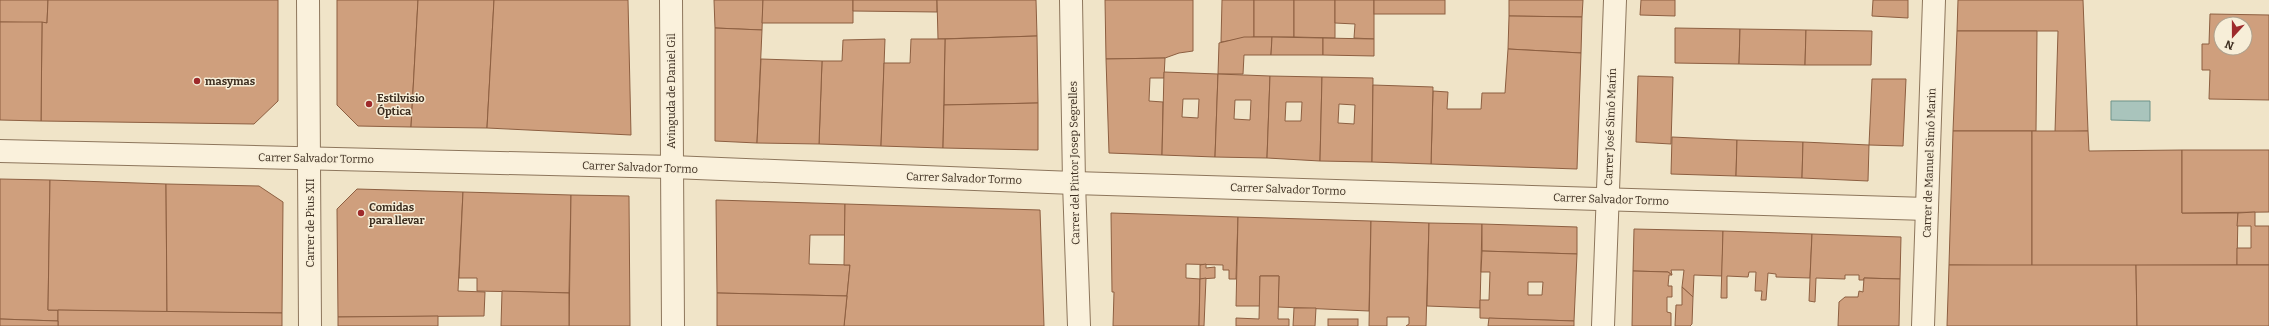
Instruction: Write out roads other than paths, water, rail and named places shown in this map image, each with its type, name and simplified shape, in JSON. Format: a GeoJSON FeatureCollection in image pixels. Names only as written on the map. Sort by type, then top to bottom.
{"type":"FeatureCollection","features":[{"type":"Feature","properties":{"kind":"street","name":"Carrer de Pius XII"},"geometry":{"type":"LineString","coordinates":[[308,0],[310,326]]}},
{"type":"Feature","properties":{"kind":"street","name":"Avinguda de Daniel Gil"},"geometry":{"type":"LineString","coordinates":[[671,0],[673,326]]}},
{"type":"Feature","properties":{"kind":"street","name":"Carrer del Pintor Josep Segrelles"},"geometry":{"type":"LineString","coordinates":[[1071,0],[1074,183],[1079,326]]}},
{"type":"Feature","properties":{"kind":"street","name":"Carrer José Simó Marín"},"geometry":{"type":"LineString","coordinates":[[1603,326],[1615,0]]}},
{"type":"Feature","properties":{"kind":"street","name":"Carrer de Manuel Simó Marin"},"geometry":{"type":"LineString","coordinates":[[1923,326],[1934,0]]}},
{"type":"Feature","properties":{"kind":"street","name":"Carrer Salvador Tormo"},"geometry":{"type":"LineString","coordinates":[[0,151],[672,167],[1074,183],[1607,198],[1927,209]]}},
{"type":"Feature","properties":{"kind":"water"},"geometry":{"type":"Polygon","coordinates":[[[2111,101],[2150,101],[2150,121],[2111,120],[2111,101]]]}},
{"type":"Feature","properties":{"kind":"place","name":"masymas"},"geometry":{"type":"Point","coordinates":[197,81]}},
{"type":"Feature","properties":{"kind":"place","name":"Estilvisio Óptica"},"geometry":{"type":"Point","coordinates":[369,104]}},
{"type":"Feature","properties":{"kind":"place","name":"Comidas para llevar"},"geometry":{"type":"Point","coordinates":[361,213]}}]}
